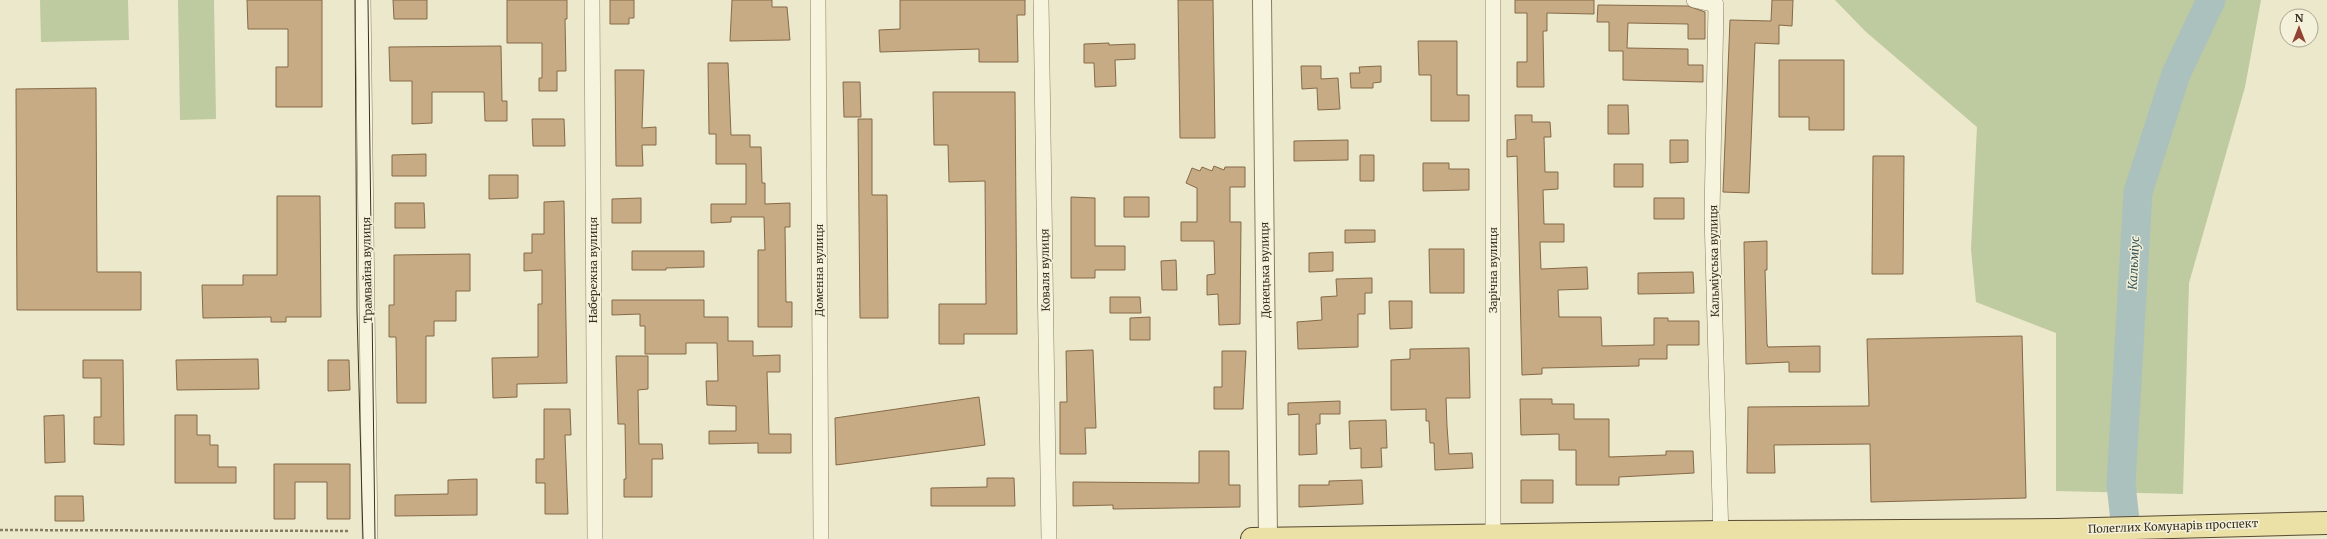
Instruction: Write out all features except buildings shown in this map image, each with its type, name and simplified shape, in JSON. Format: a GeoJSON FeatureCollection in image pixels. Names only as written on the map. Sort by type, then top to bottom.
{"type":"FeatureCollection","features":[{"type":"Feature","properties":{"kind":"main road","name":"Полеглих Комунарів проспект"},"geometry":{"type":"LineString","coordinates":[[1252,539],[1721,535],[2057,530],[2327,523]]}},
{"type":"Feature","properties":{"kind":"street","name":"Трамвайна вулиця"},"geometry":{"type":"LineString","coordinates":[[363,0],[370,539]]}},
{"type":"Feature","properties":{"kind":"street","name":"Набережна вулиця"},"geometry":{"type":"LineString","coordinates":[[592,0],[595,539]]}},
{"type":"Feature","properties":{"kind":"street","name":"Доменна вулиця"},"geometry":{"type":"LineString","coordinates":[[818,0],[820,539]]}},
{"type":"Feature","properties":{"kind":"street","name":"Коваля вулиця"},"geometry":{"type":"LineString","coordinates":[[1041,0],[1049,539]]}},
{"type":"Feature","properties":{"kind":"street","name":"Донецька вулиця"},"geometry":{"type":"LineString","coordinates":[[1262,0],[1268,539]]}},
{"type":"Feature","properties":{"kind":"street","name":"Зарічна вулиця"},"geometry":{"type":"LineString","coordinates":[[1493,0],[1493,537]]}},
{"type":"Feature","properties":{"kind":"street","name":"Кальміуська вулиця"},"geometry":{"type":"LineString","coordinates":[[1694,0],[1716,5],[1712,215],[1721,535]]}},
{"type":"Feature","properties":{"kind":"path"},"geometry":{"type":"LineString","coordinates":[[0,530],[349,531]]}},
{"type":"Feature","properties":{"kind":"green space"},"geometry":{"type":"Polygon","coordinates":[[[40,0],[128,0],[129,40],[41,42],[40,0]]]}},
{"type":"Feature","properties":{"kind":"green space"},"geometry":{"type":"Polygon","coordinates":[[[178,0],[214,0],[216,119],[180,120],[178,0]]]}},
{"type":"Feature","properties":{"kind":"green space"},"geometry":{"type":"Polygon","coordinates":[[[1835,0],[2261,0],[2245,87],[2189,283],[2183,494],[2056,491],[2056,333],[1976,302],[1971,249],[1977,127],[1865,31],[1835,0]]]}},
{"type":"Feature","properties":{"kind":"waterway","name":"Кальміус"},"geometry":{"type":"LineString","coordinates":[[2127,539],[2121,484],[2138,192],[2176,74],[2211,0]]}},
{"type":"Feature","properties":{"kind":"tram line"},"geometry":{"type":"LineString","coordinates":[[355,0],[357,310],[363,539]]}},
{"type":"Feature","properties":{"kind":"tram line"},"geometry":{"type":"LineString","coordinates":[[368,0],[375,539]]}}]}
